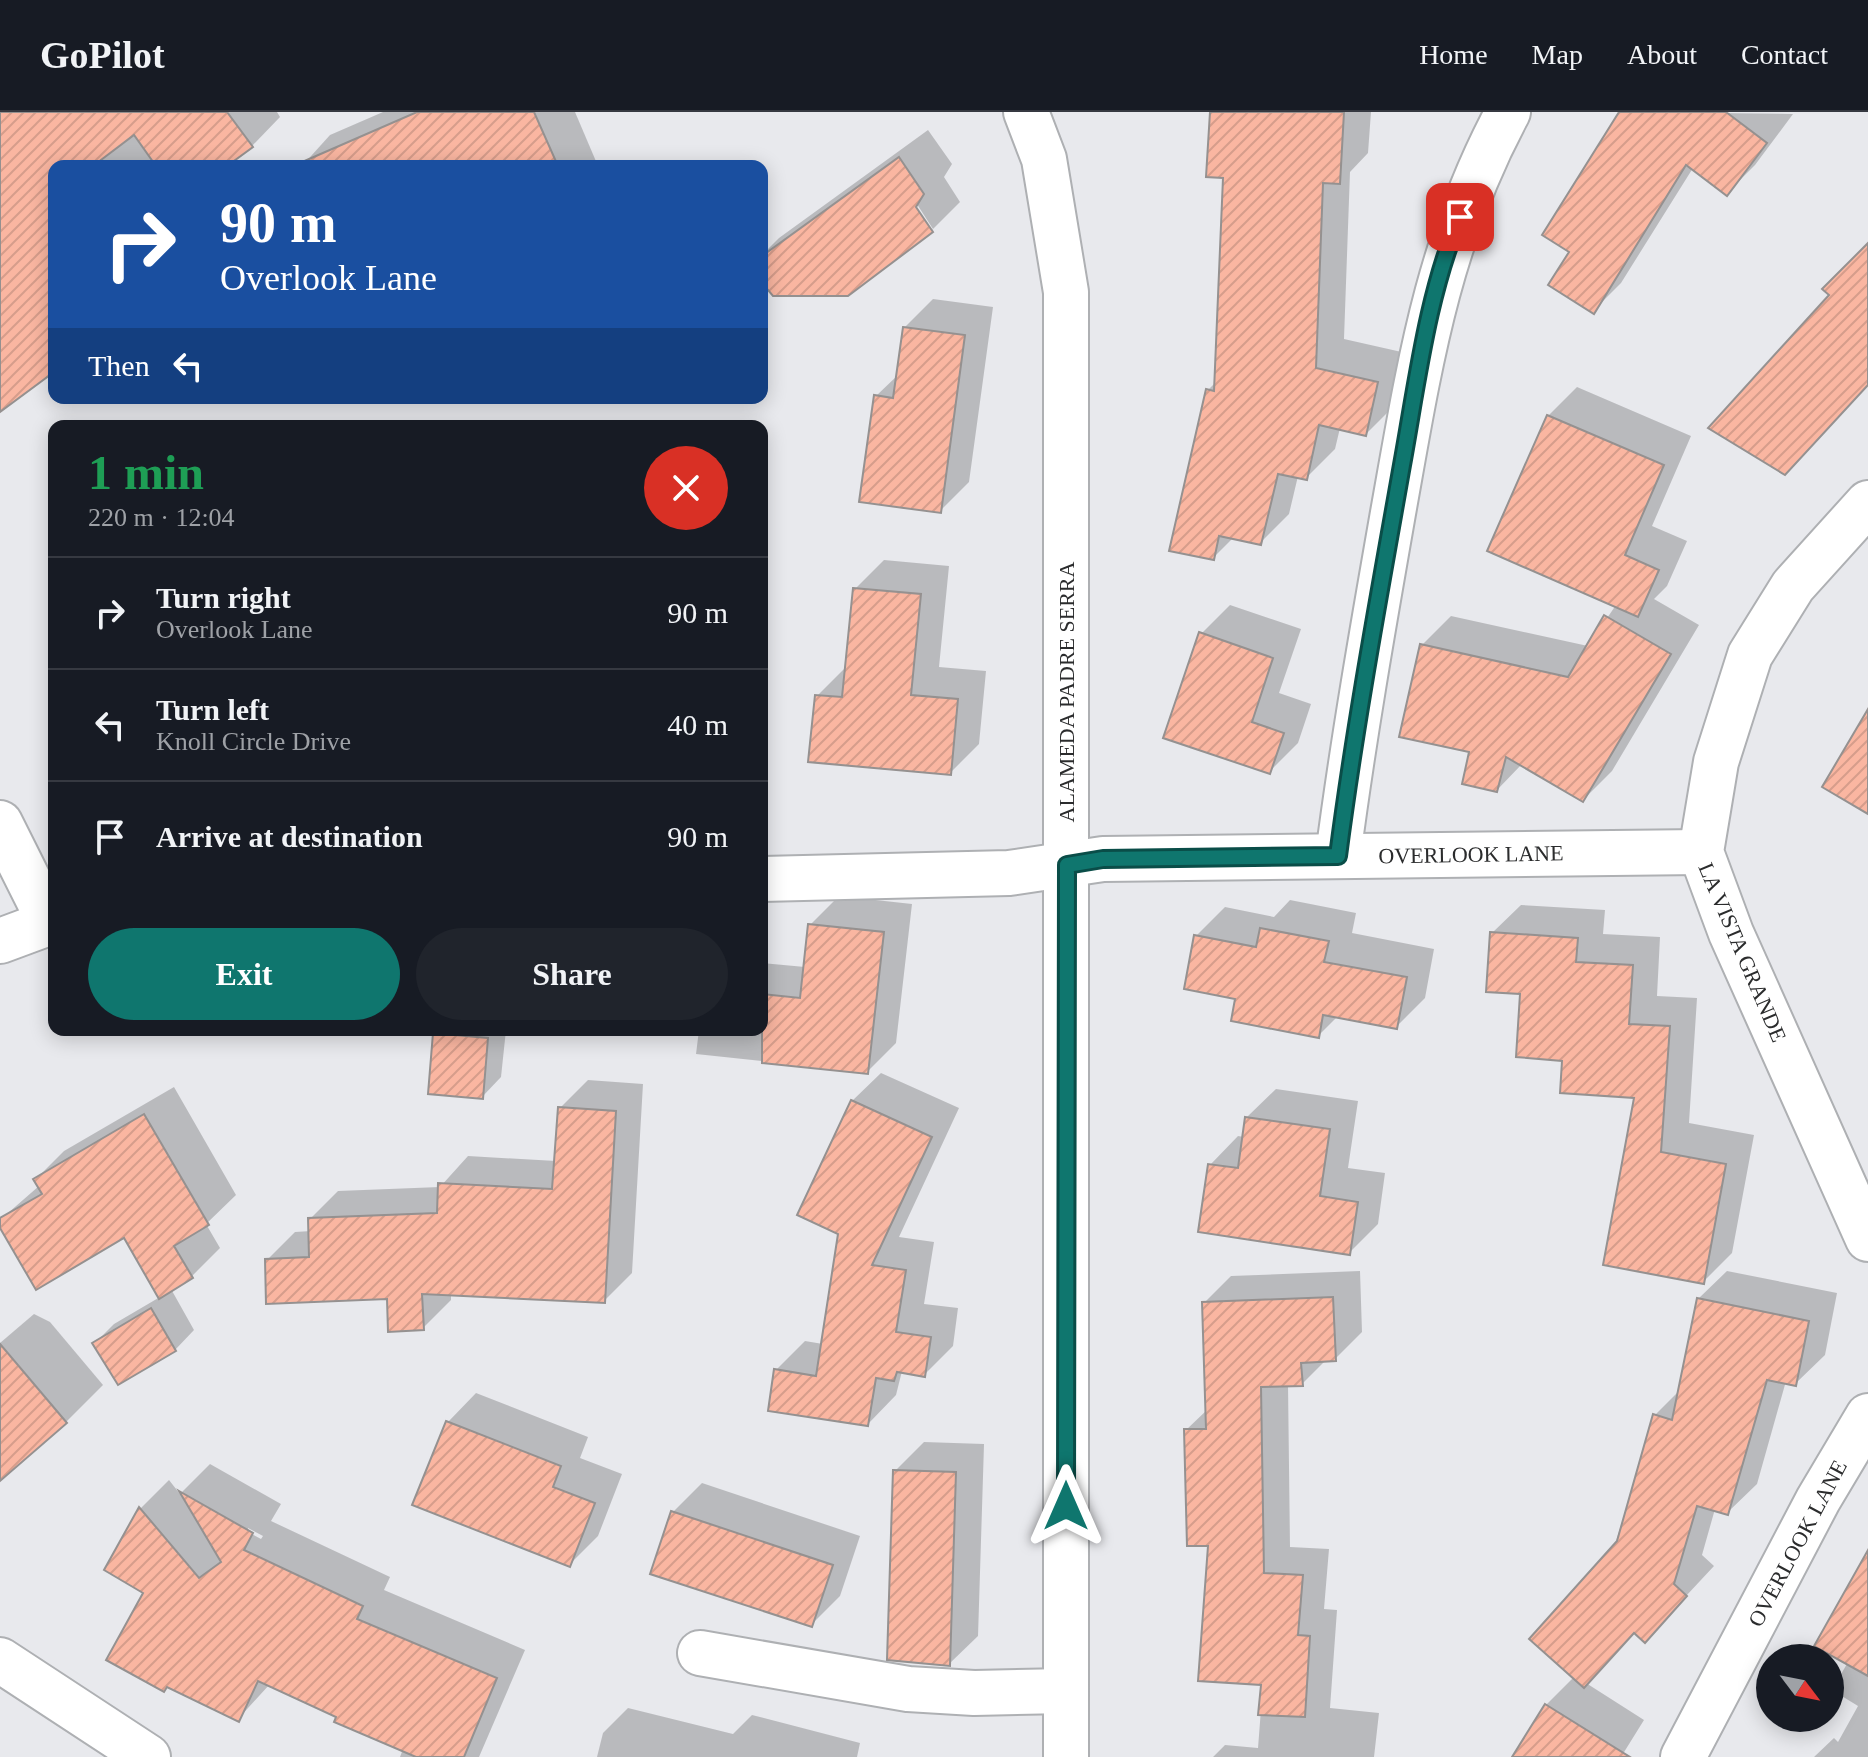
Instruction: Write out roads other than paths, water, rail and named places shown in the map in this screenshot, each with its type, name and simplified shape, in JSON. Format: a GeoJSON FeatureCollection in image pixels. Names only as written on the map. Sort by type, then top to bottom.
{"type":"FeatureCollection","features":[{"type":"Feature","properties":{"kind":"street","name":"ALAMEDA PADRE SERRA"},"geometry":{"type":"LineString","coordinates":[[1026,112],[1044,159],[1066,292],[1066,1757]]}},
{"type":"Feature","properties":{"kind":"street"},"geometry":{"type":"LineString","coordinates":[[1338,856],[1352,753],[1424,340],[1451,239],[1488,148],[1508,112]]}},
{"type":"Feature","properties":{"kind":"street","name":"LA VISTA GRANDE"},"geometry":{"type":"LineString","coordinates":[[1868,503],[1800,577],[1750,655],[1716,762],[1701,852],[1731,933],[1868,1239]]}},
{"type":"Feature","properties":{"kind":"street"},"geometry":{"type":"LineString","coordinates":[[0,823],[48,914]]}},
{"type":"Feature","properties":{"kind":"street","name":"OVERLOOK LANE"},"geometry":{"type":"LineString","coordinates":[[768,879],[1009,873],[1103,859],[1701,852]]}},
{"type":"Feature","properties":{"kind":"street"},"geometry":{"type":"LineString","coordinates":[[0,941],[48,923]]}},
{"type":"Feature","properties":{"kind":"street","name":"OVERLOOK LANE"},"geometry":{"type":"LineString","coordinates":[[1683,1757],[1818,1500],[1868,1416]]}},
{"type":"Feature","properties":{"kind":"street"},"geometry":{"type":"LineString","coordinates":[[700,1653],[908,1689],[974,1693],[1066,1691]]}},
{"type":"Feature","properties":{"kind":"street"},"geometry":{"type":"LineString","coordinates":[[0,1660],[148,1757]]}}]}
